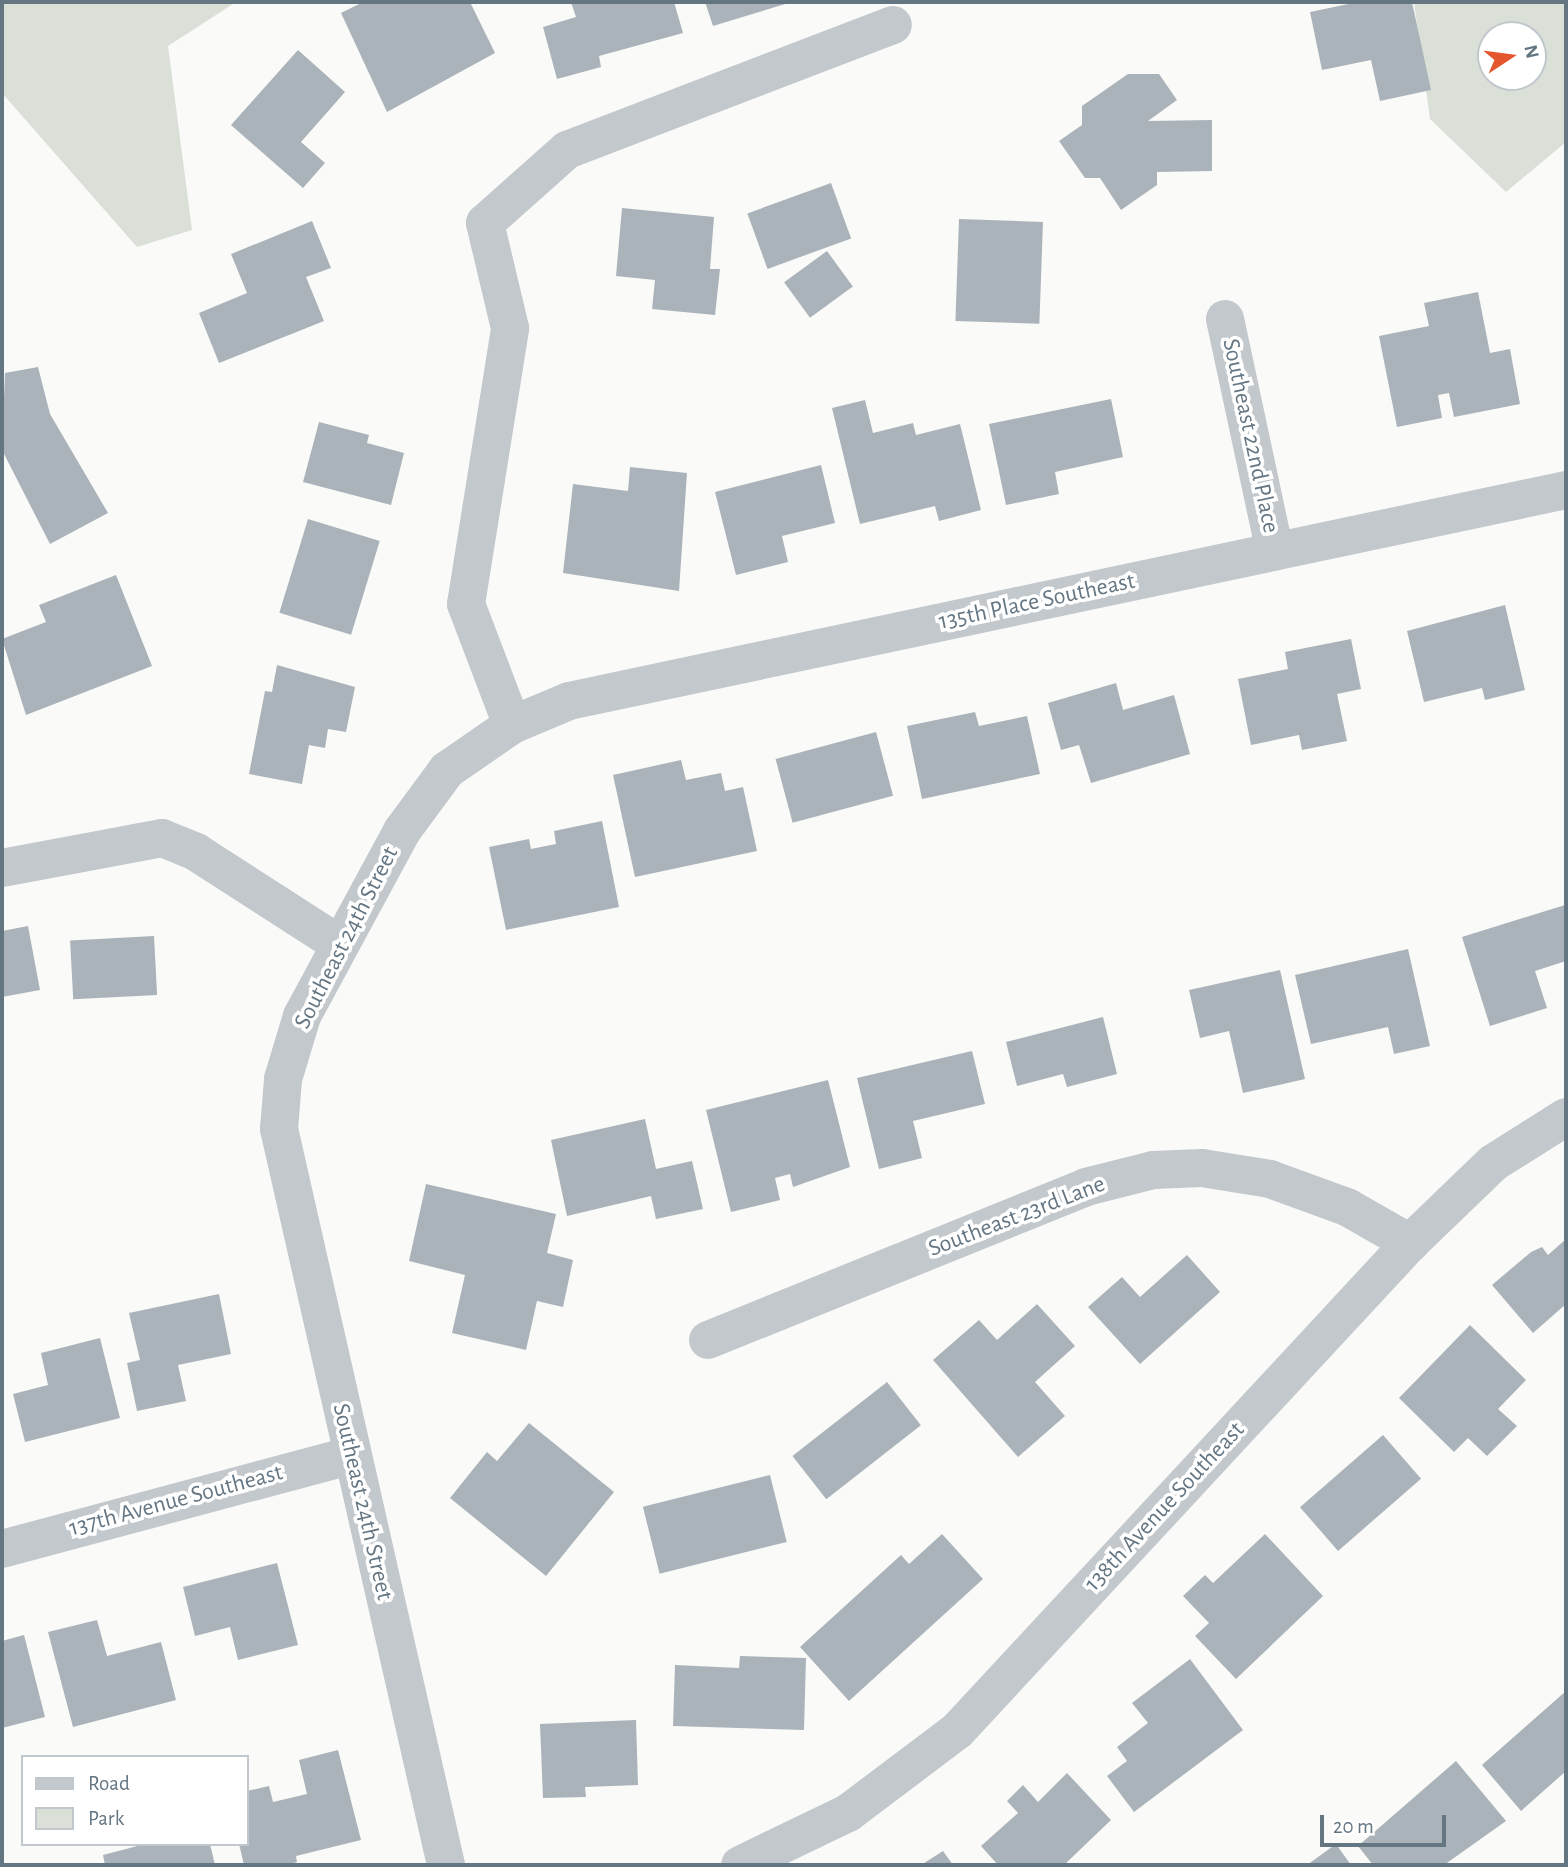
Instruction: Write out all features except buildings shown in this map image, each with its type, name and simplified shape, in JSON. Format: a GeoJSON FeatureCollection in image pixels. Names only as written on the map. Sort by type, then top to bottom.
{"type":"FeatureCollection","features":[{"type":"Feature","properties":{"kind":"street"},"geometry":{"type":"LineString","coordinates":[[512,725],[466,604],[510,328],[485,223],[567,150],[894,28]]}},
{"type":"Feature","properties":{"kind":"street","name":"Southeast 22nd Place"},"geometry":{"type":"LineString","coordinates":[[1225,319],[1275,552]]}},
{"type":"Feature","properties":{"kind":"street","name":"135th Place Southeast"},"geometry":{"type":"LineString","coordinates":[[512,725],[569,701],[1566,490]]}},
{"type":"Feature","properties":{"kind":"street","name":"Southeast 24th Street"},"geometry":{"type":"LineString","coordinates":[[446,1865],[279,1129],[283,1079],[302,1016],[402,831],[447,770],[512,725]]}},
{"type":"Feature","properties":{"kind":"street"},"geometry":{"type":"LineString","coordinates":[[2,869],[116,842],[162,838],[196,852],[339,944]]}},
{"type":"Feature","properties":{"kind":"street","name":"138th Avenue Southeast"},"geometry":{"type":"LineString","coordinates":[[740,1865],[849,1813],[957,1731],[1410,1243],[1493,1163],[1566,1117]]}},
{"type":"Feature","properties":{"kind":"street","name":"Southeast 23rd Lane"},"geometry":{"type":"LineString","coordinates":[[708,1340],[1086,1187],[1153,1170],[1202,1168],[1270,1179],[1347,1207],[1410,1243]]}},
{"type":"Feature","properties":{"kind":"street","name":"137th Avenue Southeast"},"geometry":{"type":"LineString","coordinates":[[2,1549],[352,1455]]}},
{"type":"Feature","properties":{"kind":"green space"},"geometry":{"type":"Polygon","coordinates":[[[2,2],[236,2],[168,46],[192,230],[137,247],[2,93],[2,2]]]}},
{"type":"Feature","properties":{"kind":"green space"},"geometry":{"type":"Polygon","coordinates":[[[1414,2],[1566,2],[1566,142],[1506,192],[1430,119],[1414,2]]]}}]}
